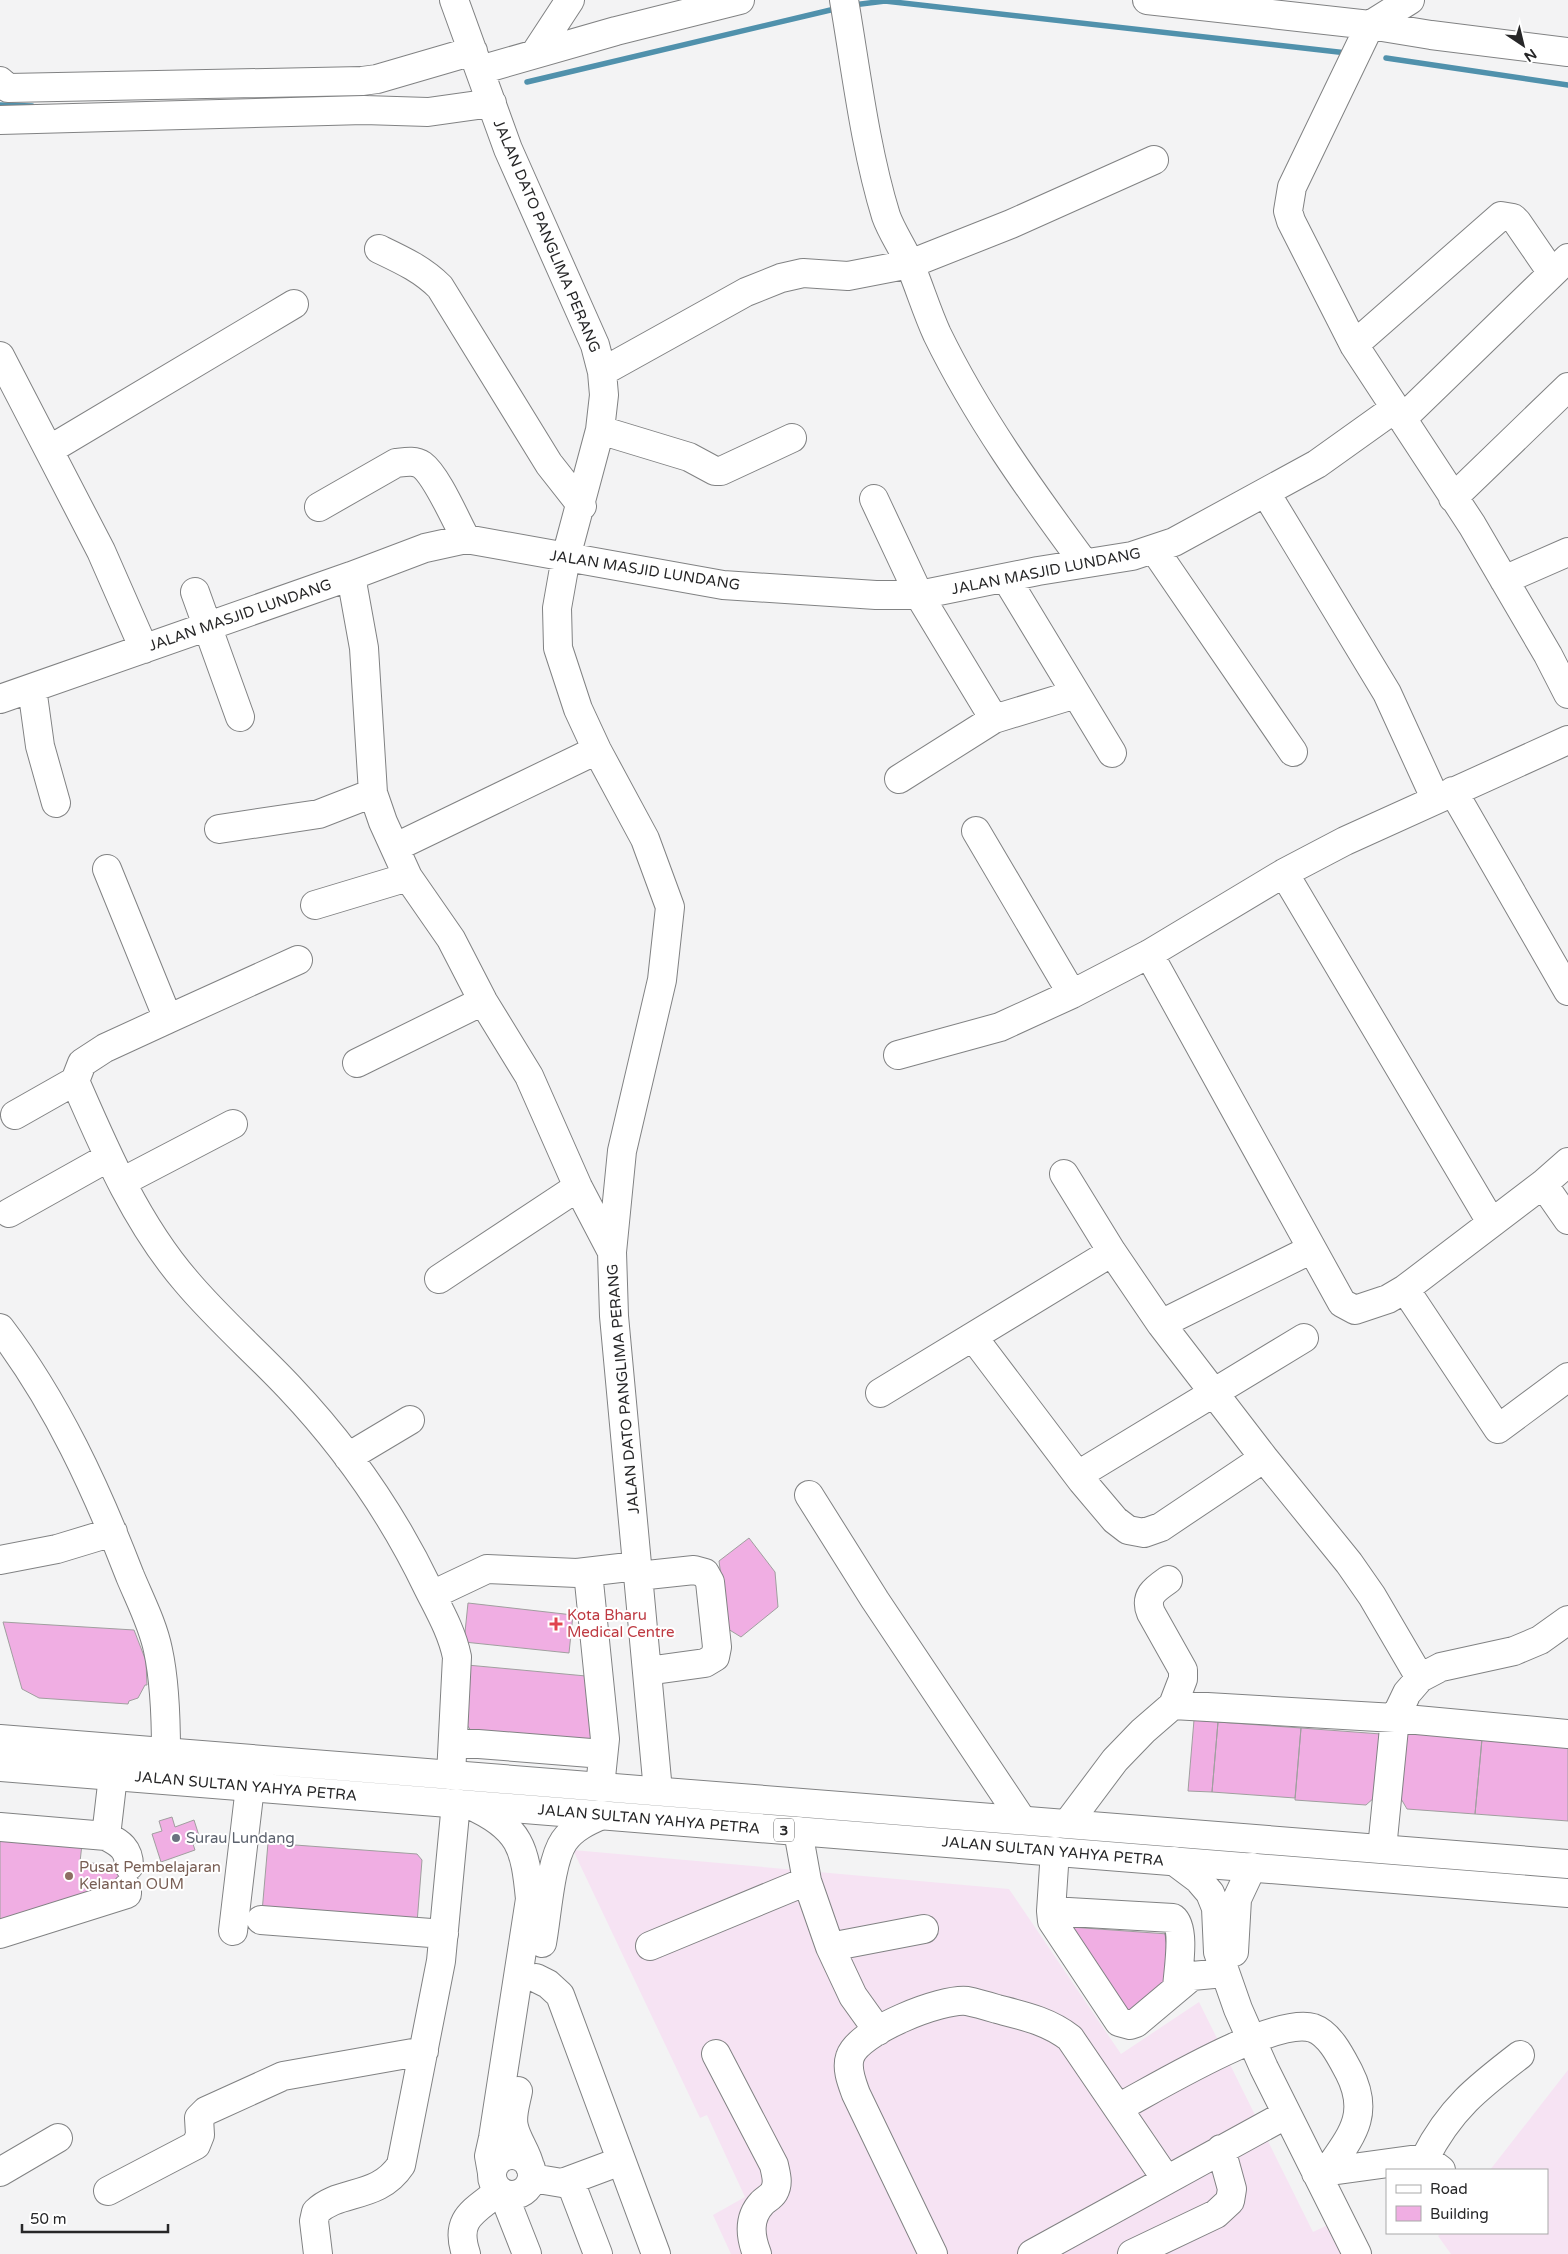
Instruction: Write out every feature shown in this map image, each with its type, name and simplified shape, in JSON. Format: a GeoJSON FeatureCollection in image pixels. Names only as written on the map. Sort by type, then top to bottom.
{"type":"FeatureCollection","features":[{"type":"Feature","properties":{"kind":"main road","name":"JALAN DATO PANGLIMA PERANG"},"geometry":{"type":"LineString","coordinates":[[454,0],[508,149],[595,345],[602,372],[604,395],[600,430],[582,506],[566,558],[556,608],[558,648],[578,709],[597,750],[645,839],[670,908],[662,980],[622,1151],[612,1252],[614,1316],[658,1792]]}},
{"type":"Feature","properties":{"kind":"main road"},"geometry":{"type":"LineString","coordinates":[[536,52],[570,0]]}},
{"type":"Feature","properties":{"kind":"main road"},"geometry":{"type":"LineString","coordinates":[[0,81],[8,88],[362,81],[476,60],[536,52],[740,0]]}},
{"type":"Feature","properties":{"kind":"main road"},"geometry":{"type":"LineString","coordinates":[[1147,0],[1294,8],[1370,25],[1431,35],[1568,52]]}},
{"type":"Feature","properties":{"kind":"main road"},"geometry":{"type":"LineString","coordinates":[[1410,0],[1370,25],[1292,187],[1288,211],[1298,236],[1354,345],[1472,525],[1548,655],[1568,694]]}},
{"type":"Feature","properties":{"kind":"main road"},"geometry":{"type":"LineString","coordinates":[[845,7],[866,129],[886,217],[910,264],[937,332],[965,386],[1010,459],[1084,563]]}},
{"type":"Feature","properties":{"kind":"main road"},"geometry":{"type":"LineString","coordinates":[[0,120],[364,110],[428,112],[492,103]]}},
{"type":"Feature","properties":{"kind":"main road"},"geometry":{"type":"LineString","coordinates":[[602,372],[746,292],[782,278],[803,273],[848,276],[910,264],[1011,224],[1154,160]]}},
{"type":"Feature","properties":{"kind":"main road"},"geometry":{"type":"LineString","coordinates":[[1354,345],[1501,216],[1513,218],[1560,266]]}},
{"type":"Feature","properties":{"kind":"main road"},"geometry":{"type":"LineString","coordinates":[[379,249],[415,266],[440,287],[549,464],[582,506]]}},
{"type":"Feature","properties":{"kind":"main road","name":"JALAN MASJID LUNDANG"},"geometry":{"type":"LineString","coordinates":[[0,699],[352,576],[426,548],[466,539],[723,586],[876,595],[920,595],[1084,563],[1132,556],[1174,542],[1266,493],[1398,414],[1560,266]]}},
{"type":"Feature","properties":{"kind":"main road"},"geometry":{"type":"LineString","coordinates":[[49,450],[294,304]]}},
{"type":"Feature","properties":{"kind":"main road"},"geometry":{"type":"LineString","coordinates":[[1,360],[101,551],[144,649]]}},
{"type":"Feature","properties":{"kind":"main road"},"geometry":{"type":"LineString","coordinates":[[1453,498],[1568,387]]}},
{"type":"Feature","properties":{"kind":"main road"},"geometry":{"type":"LineString","coordinates":[[600,430],[689,457],[715,471],[721,471],[792,438]]}},
{"type":"Feature","properties":{"kind":"main road"},"geometry":{"type":"LineString","coordinates":[[318,507],[396,463],[410,461],[422,464],[430,474],[466,539]]}},
{"type":"Feature","properties":{"kind":"main road"},"geometry":{"type":"LineString","coordinates":[[1266,493],[1387,693],[1444,795],[1568,991]]}},
{"type":"Feature","properties":{"kind":"main road"},"geometry":{"type":"LineString","coordinates":[[874,499],[920,595],[994,719]]}},
{"type":"Feature","properties":{"kind":"main road"},"geometry":{"type":"LineString","coordinates":[[1154,549],[1293,752]]}},
{"type":"Feature","properties":{"kind":"main road"},"geometry":{"type":"LineString","coordinates":[[1504,580],[1568,552]]}},
{"type":"Feature","properties":{"kind":"main road"},"geometry":{"type":"LineString","coordinates":[[352,576],[364,648],[373,793],[408,877],[451,939],[483,1001],[529,1076],[578,1187],[612,1252]]}},
{"type":"Feature","properties":{"kind":"main road"},"geometry":{"type":"LineString","coordinates":[[1006,578],[1112,753]]}},
{"type":"Feature","properties":{"kind":"main road"},"geometry":{"type":"LineString","coordinates":[[195,592],[209,626],[240,717]]}},
{"type":"Feature","properties":{"kind":"main road"},"geometry":{"type":"LineString","coordinates":[[32,688],[40,746],[56,803]]}},
{"type":"Feature","properties":{"kind":"main road"},"geometry":{"type":"LineString","coordinates":[[899,779],[994,719],[1076,694]]}},
{"type":"Feature","properties":{"kind":"main road"},"geometry":{"type":"LineString","coordinates":[[898,1055],[1000,1027],[1072,994],[1149,954],[1284,873],[1345,841],[1568,740]]}},
{"type":"Feature","properties":{"kind":"main road"},"geometry":{"type":"LineString","coordinates":[[396,847],[597,750]]}},
{"type":"Feature","properties":{"kind":"main road"},"geometry":{"type":"LineString","coordinates":[[219,829],[319,814],[373,793]]}},
{"type":"Feature","properties":{"kind":"main road"},"geometry":{"type":"LineString","coordinates":[[976,831],[1072,994]]}},
{"type":"Feature","properties":{"kind":"main road"},"geometry":{"type":"LineString","coordinates":[[108,869],[168,1020]]}},
{"type":"Feature","properties":{"kind":"main road"},"geometry":{"type":"LineString","coordinates":[[1284,873],[1491,1222]]}},
{"type":"Feature","properties":{"kind":"main road"},"geometry":{"type":"LineString","coordinates":[[315,905],[408,877]]}},
{"type":"Feature","properties":{"kind":"main road"},"geometry":{"type":"LineString","coordinates":[[1149,954],[1342,1303],[1355,1310],[1388,1299],[1404,1289],[1543,1184],[1568,1162]]}},
{"type":"Feature","properties":{"kind":"main road"},"geometry":{"type":"LineString","coordinates":[[15,1116],[75,1081],[82,1063],[105,1048],[298,960]]}},
{"type":"Feature","properties":{"kind":"main road"},"geometry":{"type":"LineString","coordinates":[[357,1063],[483,1001]]}},
{"type":"Feature","properties":{"kind":"main road"},"geometry":{"type":"LineString","coordinates":[[75,1081],[109,1157],[159,1246],[186,1282],[290,1388],[348,1458],[409,1550],[453,1641],[456,1657],[451,1775]]}},
{"type":"Feature","properties":{"kind":"main road"},"geometry":{"type":"LineString","coordinates":[[122,1182],[233,1124]]}},
{"type":"Feature","properties":{"kind":"main road"},"geometry":{"type":"LineString","coordinates":[[9,1213],[109,1157]]}},
{"type":"Feature","properties":{"kind":"main road"},"geometry":{"type":"LineString","coordinates":[[1064,1174],[1112,1252],[1161,1324],[1366,1588],[1420,1678]]}},
{"type":"Feature","properties":{"kind":"main road"},"geometry":{"type":"LineString","coordinates":[[1543,1184],[1568,1220]]}},
{"type":"Feature","properties":{"kind":"main road"},"geometry":{"type":"LineString","coordinates":[[439,1279],[578,1187]]}},
{"type":"Feature","properties":{"kind":"main road"},"geometry":{"type":"LineString","coordinates":[[1161,1324],[1312,1249]]}},
{"type":"Feature","properties":{"kind":"main road"},"geometry":{"type":"LineString","coordinates":[[880,1393],[1112,1252]]}},
{"type":"Feature","properties":{"kind":"main road"},"geometry":{"type":"LineString","coordinates":[[1404,1289],[1498,1429],[1568,1377]]}},
{"type":"Feature","properties":{"kind":"main road"},"geometry":{"type":"LineString","coordinates":[[3,1336],[54,1408],[89,1476],[113,1532],[159,1652],[166,1725],[166,1752]]}},
{"type":"Feature","properties":{"kind":"main road"},"geometry":{"type":"LineString","coordinates":[[973,1336],[1078,1475],[1115,1520],[1128,1530],[1144,1533],[1161,1528],[1264,1458]]}},
{"type":"Feature","properties":{"kind":"main road"},"geometry":{"type":"LineString","coordinates":[[1078,1475],[1304,1338]]}},
{"type":"Feature","properties":{"kind":"main road"},"geometry":{"type":"LineString","coordinates":[[348,1458],[410,1420]]}},
{"type":"Feature","properties":{"kind":"main road"},"geometry":{"type":"LineString","coordinates":[[809,1495],[870,1592],[1022,1820]]}},
{"type":"Feature","properties":{"kind":"main road"},"geometry":{"type":"LineString","coordinates":[[0,1560],[57,1549],[113,1532]]}},
{"type":"Feature","properties":{"kind":"main road"},"geometry":{"type":"LineString","coordinates":[[432,1595],[487,1568],[570,1573],[694,1570],[704,1573],[710,1582],[717,1647],[715,1657],[705,1663],[647,1671]]}},
{"type":"Feature","properties":{"kind":"main road"},"geometry":{"type":"LineString","coordinates":[[588,1572],[605,1738],[600,1787]]}},
{"type":"Feature","properties":{"kind":"main road"},"geometry":{"type":"LineString","coordinates":[[1067,1824],[1115,1760],[1143,1731],[1173,1705],[1183,1679],[1183,1670],[1151,1613],[1148,1603],[1151,1592],[1168,1580]]}},
{"type":"Feature","properties":{"kind":"main road"},"geometry":{"type":"LineString","coordinates":[[1382,1849],[1395,1718],[1407,1692],[1420,1678],[1441,1667],[1514,1650],[1540,1640],[1568,1620]]}},
{"type":"Feature","properties":{"kind":"main road"},"geometry":{"type":"LineString","coordinates":[[1173,1705],[1395,1718],[1568,1734]]}},
{"type":"Feature","properties":{"kind":"main road","name":"JALAN SULTAN YAHYA PETRA"},"geometry":{"type":"LineString","coordinates":[[0,1739],[1568,1864]]}},
{"type":"Feature","properties":{"kind":"main road"},"geometry":{"type":"LineString","coordinates":[[453,1742],[603,1754]]}},
{"type":"Feature","properties":{"kind":"main road","name":"JALAN SULTAN YAHYA PETRA"},"geometry":{"type":"LineString","coordinates":[[0,1767],[1568,1892]]}},
{"type":"Feature","properties":{"kind":"main road"},"geometry":{"type":"LineString","coordinates":[[106,1836],[113,1776]]}},
{"type":"Feature","properties":{"kind":"main road"},"geometry":{"type":"LineString","coordinates":[[233,1931],[250,1787]]}},
{"type":"Feature","properties":{"kind":"main road"},"geometry":{"type":"LineString","coordinates":[[318,2254],[314,2221],[316,2212],[325,2205],[385,2183],[395,2175],[401,2165],[441,1961],[463,1804],[488,1813],[498,1820],[518,1841],[527,1865],[530,1899],[495,2129],[490,2150],[498,2186],[527,2254]]}},
{"type":"Feature","properties":{"kind":"main road"},"geometry":{"type":"LineString","coordinates":[[498,2186],[513,2196],[520,2194],[526,2190],[531,2173],[526,2151],[514,2128],[513,2120],[557,1858],[564,1841],[574,1831],[602,1815]]}},
{"type":"Feature","properties":{"kind":"main road"},"geometry":{"type":"LineString","coordinates":[[0,1827],[106,1836],[123,1847],[129,1859],[127,1894],[0,1934]]}},
{"type":"Feature","properties":{"kind":"main road"},"geometry":{"type":"LineString","coordinates":[[798,1831],[807,1881],[830,1947],[853,1996],[878,2031]]}},
{"type":"Feature","properties":{"kind":"main road"},"geometry":{"type":"LineString","coordinates":[[1055,1851],[1050,1911],[1056,1929],[1119,2022],[1130,2025],[1136,2023],[1177,1988],[1196,1975],[1228,1983]]}},
{"type":"Feature","properties":{"kind":"main road"},"geometry":{"type":"LineString","coordinates":[[1174,1861],[1198,1879],[1210,1893],[1216,1908],[1218,1952],[1250,2040],[1287,2114],[1321,2172],[1357,2254]]}},
{"type":"Feature","properties":{"kind":"main road"},"geometry":{"type":"LineString","coordinates":[[1228,1983],[1236,1908],[1252,1867]]}},
{"type":"Feature","properties":{"kind":"main road"},"geometry":{"type":"LineString","coordinates":[[650,1946],[807,1881]]}},
{"type":"Feature","properties":{"kind":"main road"},"geometry":{"type":"LineString","coordinates":[[1050,1911],[1173,1918],[1177,1921],[1180,1932],[1177,1988]]}},
{"type":"Feature","properties":{"kind":"main road"},"geometry":{"type":"LineString","coordinates":[[261,1920],[444,1934]]}},
{"type":"Feature","properties":{"kind":"main road"},"geometry":{"type":"LineString","coordinates":[[830,1947],[924,1929]]}},
{"type":"Feature","properties":{"kind":"main road"},"geometry":{"type":"LineString","coordinates":[[536,1978],[548,1984],[560,1995],[656,2254]]}},
{"type":"Feature","properties":{"kind":"main road"},"geometry":{"type":"LineString","coordinates":[[933,2254],[856,2094],[850,2074],[850,2056],[861,2043],[878,2031],[940,2004],[966,2001],[1036,2019],[1054,2026],[1070,2038],[1166,2179]]}},
{"type":"Feature","properties":{"kind":"main road"},"geometry":{"type":"LineString","coordinates":[[1118,2108],[1202,2062],[1250,2040],[1293,2028],[1313,2028],[1323,2034],[1342,2058],[1356,2090],[1359,2104],[1357,2123],[1321,2172]]}},
{"type":"Feature","properties":{"kind":"main road"},"geometry":{"type":"LineString","coordinates":[[108,2192],[196,2145],[200,2136],[199,2118],[206,2111],[284,2076],[424,2051]]}},
{"type":"Feature","properties":{"kind":"main road"},"geometry":{"type":"LineString","coordinates":[[716,2054],[776,2173],[777,2180],[773,2193],[761,2204],[752,2220],[752,2241],[757,2254]]}},
{"type":"Feature","properties":{"kind":"main road"},"geometry":{"type":"LineString","coordinates":[[1321,2172],[1433,2164],[1444,2124],[1460,2105],[1520,2055]]}},
{"type":"Feature","properties":{"kind":"main road"},"geometry":{"type":"LineString","coordinates":[[1032,2254],[1287,2114]]}},
{"type":"Feature","properties":{"kind":"main road"},"geometry":{"type":"LineString","coordinates":[[0,2172],[58,2138]]}},
{"type":"Feature","properties":{"kind":"main road"},"geometry":{"type":"LineString","coordinates":[[1132,2254],[1216,2214],[1230,2201],[1232,2189],[1221,2149]]}},
{"type":"Feature","properties":{"kind":"main road"},"geometry":{"type":"LineString","coordinates":[[531,2173],[553,2183],[570,2181],[622,2161]]}},
{"type":"Feature","properties":{"kind":"main road"},"geometry":{"type":"LineString","coordinates":[[570,2181],[598,2254]]}},
{"type":"Feature","properties":{"kind":"main road"},"geometry":{"type":"LineString","coordinates":[[466,2254],[461,2236],[463,2225],[498,2186]]}},
{"type":"Feature","properties":{"kind":"shaded area"},"geometry":{"type":"Polygon","coordinates":[[[573,1850],[1009,1889],[1121,2054],[1199,2002],[1313,2232],[1351,2214],[1370,2254],[731,2254],[713,2215],[745,2197],[707,2115],[700,2118],[573,1850]]]}},
{"type":"Feature","properties":{"kind":"shaded area"},"geometry":{"type":"Polygon","coordinates":[[[1568,2070],[1568,2254],[1451,2254],[1438,2236],[1440,2234],[1548,2234],[1548,2169],[1491,2169],[1568,2070]]]}},
{"type":"Feature","properties":{"kind":"building"},"geometry":{"type":"Polygon","coordinates":[[[749,1538],[775,1572],[778,1607],[741,1637],[728,1629],[719,1561],[749,1538]]]}},
{"type":"Feature","properties":{"kind":"building"},"geometry":{"type":"Polygon","coordinates":[[[468,1603],[573,1615],[569,1653],[464,1642],[468,1603]]]}},
{"type":"Feature","properties":{"kind":"building"},"geometry":{"type":"Polygon","coordinates":[[[3,1622],[134,1630],[146,1661],[147,1685],[145,1685],[138,1698],[129,1701],[128,1704],[39,1698],[22,1689],[3,1622]]]}},
{"type":"Feature","properties":{"kind":"building"},"geometry":{"type":"Polygon","coordinates":[[[467,1665],[586,1676],[591,1743],[472,1732],[462,1718],[467,1665]]]}},
{"type":"Feature","properties":{"kind":"building"},"geometry":{"type":"Polygon","coordinates":[[[1194,1720],[1218,1722],[1212,1792],[1188,1791],[1194,1720]]]}},
{"type":"Feature","properties":{"kind":"building"},"geometry":{"type":"Polygon","coordinates":[[[1218,1722],[1301,1728],[1295,1798],[1212,1792],[1218,1722]]]}},
{"type":"Feature","properties":{"kind":"building"},"geometry":{"type":"Polygon","coordinates":[[[1301,1728],[1381,1734],[1375,1797],[1366,1805],[1295,1800],[1301,1728]]]}},
{"type":"Feature","properties":{"kind":"building"},"geometry":{"type":"Polygon","coordinates":[[[1405,1732],[1482,1739],[1475,1814],[1407,1809],[1400,1797],[1405,1732]]]}},
{"type":"Feature","properties":{"kind":"building"},"geometry":{"type":"Polygon","coordinates":[[[1482,1739],[1568,1745],[1568,1821],[1475,1814],[1482,1739]]]}},
{"type":"Feature","properties":{"kind":"building","name":"Surau Lundang"},"geometry":{"type":"Polygon","coordinates":[[[172,1817],[175,1827],[194,1820],[201,1842],[193,1844],[195,1850],[161,1862],[152,1834],[162,1831],[159,1821],[172,1817]]]}},
{"type":"Feature","properties":{"kind":"building","name":"Pusat Pembelajaran Kelantan OUM"},"geometry":{"type":"Polygon","coordinates":[[[0,1837],[82,1844],[80,1862],[138,1867],[136,1886],[17,1920],[0,1919],[0,1837]]]}},
{"type":"Feature","properties":{"kind":"building"},"geometry":{"type":"Polygon","coordinates":[[[268,1843],[417,1854],[422,1860],[417,1923],[262,1912],[268,1843]]]}},
{"type":"Feature","properties":{"kind":"building"},"geometry":{"type":"Polygon","coordinates":[[[1070,1927],[1168,1934],[1163,1991],[1124,2020],[1070,1927]]]}},
{"type":"Feature","properties":{"kind":"waterway"},"geometry":{"type":"LineString","coordinates":[[853,5],[885,1],[1347,53]]}},
{"type":"Feature","properties":{"kind":"waterway"},"geometry":{"type":"LineString","coordinates":[[527,82],[839,8]]}},
{"type":"Feature","properties":{"kind":"waterway"},"geometry":{"type":"LineString","coordinates":[[1386,58],[1568,85]]}},
{"type":"Feature","properties":{"kind":"waterway"},"geometry":{"type":"LineString","coordinates":[[0,105],[32,106]]}},
{"type":"Feature","properties":{"kind":"place","name":"Kota Bharu Medical Centre"},"geometry":{"type":"Point","coordinates":[556,1624]}},
{"type":"Feature","properties":{"kind":"place","name":"Surau Lundang"},"geometry":{"type":"Point","coordinates":[176,1838]}},
{"type":"Feature","properties":{"kind":"place","name":"Pusat Pembelajaran Kelantan OUM"},"geometry":{"type":"Point","coordinates":[69,1876]}}]}
